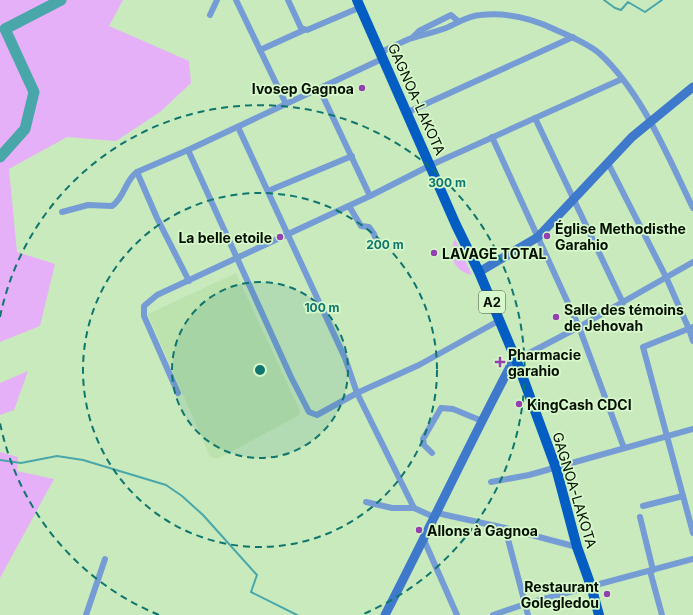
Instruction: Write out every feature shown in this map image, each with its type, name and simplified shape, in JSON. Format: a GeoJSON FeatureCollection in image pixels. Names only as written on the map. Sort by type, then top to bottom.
{"type":"FeatureCollection","features":[{"type":"Feature","properties":{"kind":"main road","name":"GAGNOA-LAKOTA"},"geometry":{"type":"LineString","coordinates":[[359,4],[408,112],[456,226],[479,272],[516,360],[556,468],[577,547],[592,586],[599,615]]}},
{"type":"Feature","properties":{"kind":"street"},"geometry":{"type":"LineString","coordinates":[[210,15],[217,0]]}},
{"type":"Feature","properties":{"kind":"street"},"geometry":{"type":"LineString","coordinates":[[236,0],[286,104]]}},
{"type":"Feature","properties":{"kind":"street"},"geometry":{"type":"LineString","coordinates":[[288,0],[301,28],[304,30]]}},
{"type":"Feature","properties":{"kind":"street"},"geometry":{"type":"LineString","coordinates":[[260,50],[307,30],[359,4]]}},
{"type":"Feature","properties":{"kind":"street"},"geometry":{"type":"LineString","coordinates":[[62,212],[88,205],[112,206],[122,196],[132,175],[137,172],[238,127],[319,88],[412,38],[418,31],[451,15],[458,21]]}},
{"type":"Feature","properties":{"kind":"street"},"geometry":{"type":"LineString","coordinates":[[412,38],[422,37],[452,26],[458,21],[480,15],[518,15],[541,23],[573,38],[598,53],[622,79],[650,122],[693,208]]}},
{"type":"Feature","properties":{"kind":"street"},"geometry":{"type":"LineString","coordinates":[[408,112],[573,38]]}},
{"type":"Feature","properties":{"kind":"street"},"geometry":{"type":"LineString","coordinates":[[178,393],[144,316],[144,306],[157,295],[288,235],[431,165],[622,79]]}},
{"type":"Feature","properties":{"kind":"street"},"geometry":{"type":"LineString","coordinates":[[479,272],[538,237],[608,163],[650,122],[693,87]]}},
{"type":"Feature","properties":{"kind":"street"},"geometry":{"type":"LineString","coordinates":[[319,88],[370,196]]}},
{"type":"Feature","properties":{"kind":"street"},"geometry":{"type":"LineString","coordinates":[[535,118],[573,201],[623,303]]}},
{"type":"Feature","properties":{"kind":"street"},"geometry":{"type":"LineString","coordinates":[[238,127],[345,358],[357,393],[414,508]]}},
{"type":"Feature","properties":{"kind":"street"},"geometry":{"type":"LineString","coordinates":[[492,137],[579,327],[624,448]]}},
{"type":"Feature","properties":{"kind":"street"},"geometry":{"type":"LineString","coordinates":[[188,150],[291,378],[309,412],[317,415],[357,393],[419,365],[500,320]]}},
{"type":"Feature","properties":{"kind":"street"},"geometry":{"type":"LineString","coordinates":[[268,191],[352,156]]}},
{"type":"Feature","properties":{"kind":"street"},"geometry":{"type":"LineString","coordinates":[[608,163],[691,328],[693,341]]}},
{"type":"Feature","properties":{"kind":"street"},"geometry":{"type":"LineString","coordinates":[[137,172],[157,218],[189,281]]}},
{"type":"Feature","properties":{"kind":"street"},"geometry":{"type":"LineString","coordinates":[[349,206],[356,221],[360,226],[368,226],[374,234],[376,240]]}},
{"type":"Feature","properties":{"kind":"street"},"geometry":{"type":"LineString","coordinates":[[385,615],[512,363],[623,303],[693,262]]}},
{"type":"Feature","properties":{"kind":"street"},"geometry":{"type":"LineString","coordinates":[[691,328],[643,347],[693,533]]}},
{"type":"Feature","properties":{"kind":"street"},"geometry":{"type":"LineString","coordinates":[[432,452],[424,444],[423,439],[441,408],[453,409],[482,421]]}},
{"type":"Feature","properties":{"kind":"street"},"geometry":{"type":"LineString","coordinates":[[491,482],[556,468],[693,429]]}},
{"type":"Feature","properties":{"kind":"street"},"geometry":{"type":"LineString","coordinates":[[643,506],[683,496]]}},
{"type":"Feature","properties":{"kind":"street"},"geometry":{"type":"LineString","coordinates":[[366,502],[392,508],[414,508],[436,515],[505,528],[577,547]]}},
{"type":"Feature","properties":{"kind":"street"},"geometry":{"type":"LineString","coordinates":[[640,517],[662,615]]}},
{"type":"Feature","properties":{"kind":"street"},"geometry":{"type":"LineString","coordinates":[[505,528],[528,615]]}},
{"type":"Feature","properties":{"kind":"street"},"geometry":{"type":"LineString","coordinates":[[424,540],[457,615]]}},
{"type":"Feature","properties":{"kind":"street"},"geometry":{"type":"LineString","coordinates":[[86,615],[105,559]]}},
{"type":"Feature","properties":{"kind":"street"},"geometry":{"type":"LineString","coordinates":[[492,615],[525,604],[693,559]]}},
{"type":"Feature","properties":{"kind":"shaded area"},"geometry":{"type":"Polygon","coordinates":[[[0,0],[123,0],[109,26],[189,61],[191,83],[160,112],[116,141],[67,137],[9,169],[17,252],[55,264],[40,326],[0,342],[0,0]]]}},
{"type":"Feature","properties":{"kind":"shaded area"},"geometry":{"type":"Polygon","coordinates":[[[455,239],[472,275],[461,270],[454,262],[452,251],[455,239]]]}},
{"type":"Feature","properties":{"kind":"shaded area"},"geometry":{"type":"Polygon","coordinates":[[[236,273],[300,411],[298,416],[217,459],[210,457],[148,314],[236,273]]]}},
{"type":"Feature","properties":{"kind":"shaded area"},"geometry":{"type":"Polygon","coordinates":[[[28,371],[14,410],[0,415],[0,383],[28,371]]]}},
{"type":"Feature","properties":{"kind":"shaded area"},"geometry":{"type":"Polygon","coordinates":[[[0,452],[18,457],[17,471],[54,479],[0,578],[0,452]]]}},
{"type":"Feature","properties":{"kind":"waterway"},"geometry":{"type":"LineString","coordinates":[[0,157],[25,129],[34,92],[5,29],[61,0]]}},
{"type":"Feature","properties":{"kind":"waterway"},"geometry":{"type":"LineString","coordinates":[[604,0],[615,8],[621,10],[628,2],[645,12],[662,0]]}},
{"type":"Feature","properties":{"kind":"waterway"},"geometry":{"type":"LineString","coordinates":[[0,460],[21,463],[57,456],[83,460],[166,485],[182,496],[203,515],[257,575],[251,592],[297,615]]}},
{"type":"Feature","properties":{"kind":"place","name":"Ivosep Gagnoa"},"geometry":{"type":"Point","coordinates":[362,88]}},
{"type":"Feature","properties":{"kind":"place","name":"Église Methodisthe Garahio"},"geometry":{"type":"Point","coordinates":[547,236]}},
{"type":"Feature","properties":{"kind":"place","name":"La belle etoile"},"geometry":{"type":"Point","coordinates":[280,237]}},
{"type":"Feature","properties":{"kind":"place","name":"LAVAGE TOTAL"},"geometry":{"type":"Point","coordinates":[434,253]}},
{"type":"Feature","properties":{"kind":"place","name":"Salle des témoins de Jehovah"},"geometry":{"type":"Point","coordinates":[556,317]}},
{"type":"Feature","properties":{"kind":"place","name":"Pharmacie garahio"},"geometry":{"type":"Point","coordinates":[500,362]}},
{"type":"Feature","properties":{"kind":"place","name":"KingCash CDCI"},"geometry":{"type":"Point","coordinates":[519,404]}},
{"type":"Feature","properties":{"kind":"place","name":"Allons à Gagnoa"},"geometry":{"type":"Point","coordinates":[419,530]}},
{"type":"Feature","properties":{"kind":"place","name":"Restaurant Golegledou"},"geometry":{"type":"Point","coordinates":[607,594]}}]}
